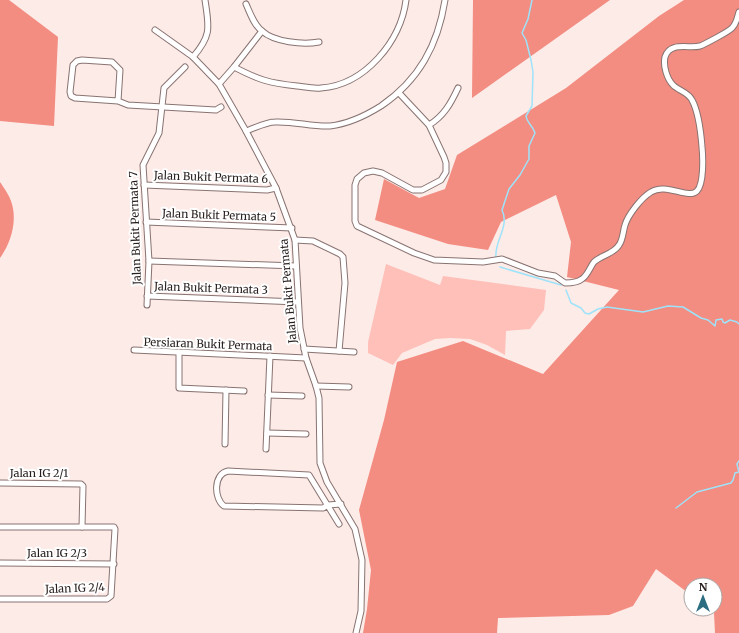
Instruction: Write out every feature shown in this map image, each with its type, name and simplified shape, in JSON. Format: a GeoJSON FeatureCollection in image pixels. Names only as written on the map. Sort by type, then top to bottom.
{"type":"FeatureCollection","features":[{"type":"Feature","properties":{"kind":"street"},"geometry":{"type":"LineString","coordinates":[[193,57],[203,46],[208,35],[205,0]]}},
{"type":"Feature","properties":{"kind":"street"},"geometry":{"type":"LineString","coordinates":[[234,66],[253,77],[271,83],[322,88],[347,81],[371,66],[385,50],[397,30],[406,0]]}},
{"type":"Feature","properties":{"kind":"street"},"geometry":{"type":"LineString","coordinates":[[246,131],[274,122],[318,126],[341,124],[370,113],[399,93],[420,68],[439,27],[445,0]]}},
{"type":"Feature","properties":{"kind":"street"},"geometry":{"type":"LineString","coordinates":[[246,4],[251,16],[262,31],[273,37],[291,42],[309,44],[319,42]]}},
{"type":"Feature","properties":{"kind":"street"},"geometry":{"type":"LineString","coordinates":[[399,93],[429,125],[446,163],[446,172],[441,180],[422,190],[412,190],[382,173],[373,171],[364,173],[357,178],[355,184],[355,221],[357,226],[414,253],[434,260],[483,262],[502,259],[538,273],[554,276],[564,283],[577,282],[582,280],[594,262],[614,251],[620,245],[626,223],[639,202],[650,192],[658,188],[667,188],[688,194],[694,193],[698,190],[702,177],[702,147],[695,106],[691,98],[674,86],[667,77],[665,57],[673,48],[682,46],[701,46],[732,29],[736,23],[739,12]]}},
{"type":"Feature","properties":{"kind":"street","name":"Jalan Bukit Permata"},"geometry":{"type":"LineString","coordinates":[[155,30],[193,57],[219,84],[276,188],[292,228],[295,240],[298,302],[304,349],[319,398],[320,463],[326,482],[355,530],[362,560],[361,611],[356,633]]}},
{"type":"Feature","properties":{"kind":"street"},"geometry":{"type":"LineString","coordinates":[[219,84],[262,31]]}},
{"type":"Feature","properties":{"kind":"street"},"geometry":{"type":"LineString","coordinates":[[118,101],[120,70],[112,62],[82,60],[77,61],[73,65],[70,92],[71,96],[75,98],[118,101],[128,105],[216,110],[221,107]]}},
{"type":"Feature","properties":{"kind":"street","name":"Jalan Bukit Permata 7"},"geometry":{"type":"LineString","coordinates":[[147,305],[148,261],[143,165],[159,133],[164,88],[185,67]]}},
{"type":"Feature","properties":{"kind":"street"},"geometry":{"type":"LineString","coordinates":[[429,125],[439,119],[451,102],[458,88]]}},
{"type":"Feature","properties":{"kind":"street","name":"Jalan Bukit Permata 6"},"geometry":{"type":"LineString","coordinates":[[144,185],[267,190],[276,188]]}},
{"type":"Feature","properties":{"kind":"street","name":"Jalan Bukit Permata 5"},"geometry":{"type":"LineString","coordinates":[[146,222],[292,228]]}},
{"type":"Feature","properties":{"kind":"street"},"geometry":{"type":"LineString","coordinates":[[295,240],[313,241],[340,254],[343,257],[345,283],[339,351]]}},
{"type":"Feature","properties":{"kind":"street"},"geometry":{"type":"LineString","coordinates":[[148,261],[296,266]]}},
{"type":"Feature","properties":{"kind":"street","name":"Jalan Bukit Permata 3"},"geometry":{"type":"LineString","coordinates":[[148,296],[298,302]]}},
{"type":"Feature","properties":{"kind":"street"},"geometry":{"type":"LineString","coordinates":[[304,349],[354,352]]}},
{"type":"Feature","properties":{"kind":"street","name":"Persiaran Bukit Permata"},"geometry":{"type":"LineString","coordinates":[[134,350],[306,358]]}},
{"type":"Feature","properties":{"kind":"street"},"geometry":{"type":"LineString","coordinates":[[179,352],[179,388],[244,391]]}},
{"type":"Feature","properties":{"kind":"street"},"geometry":{"type":"LineString","coordinates":[[266,449],[270,356]]}},
{"type":"Feature","properties":{"kind":"street"},"geometry":{"type":"LineString","coordinates":[[316,386],[349,387]]}},
{"type":"Feature","properties":{"kind":"street"},"geometry":{"type":"LineString","coordinates":[[225,444],[226,390]]}},
{"type":"Feature","properties":{"kind":"street"},"geometry":{"type":"LineString","coordinates":[[268,395],[302,396]]}},
{"type":"Feature","properties":{"kind":"street"},"geometry":{"type":"LineString","coordinates":[[267,433],[306,434]]}},
{"type":"Feature","properties":{"kind":"street"},"geometry":{"type":"LineString","coordinates":[[339,524],[328,504],[309,475],[228,471],[218,477],[218,499],[224,506],[323,508],[328,504],[340,504]]}},
{"type":"Feature","properties":{"kind":"street","name":"Jalan IG 2/1"},"geometry":{"type":"LineString","coordinates":[[0,483],[81,484],[83,486],[82,527]]}},
{"type":"Feature","properties":{"kind":"street","name":"Jalan IG 2/4"},"geometry":{"type":"LineString","coordinates":[[0,528],[114,527],[115,529],[112,592],[111,596],[107,599],[0,599]]}},
{"type":"Feature","properties":{"kind":"street","name":"Jalan IG 2/3"},"geometry":{"type":"LineString","coordinates":[[0,563],[114,564]]}},
{"type":"Feature","properties":{"kind":"shaded area"},"geometry":{"type":"Polygon","coordinates":[[[0,0],[9,0],[58,37],[54,126],[0,121],[0,0]]]}},
{"type":"Feature","properties":{"kind":"shaded area"},"geometry":{"type":"Polygon","coordinates":[[[473,0],[610,0],[472,98],[473,0]]]}},
{"type":"Feature","properties":{"kind":"shaded area"},"geometry":{"type":"Polygon","coordinates":[[[684,0],[739,0],[739,633],[715,633],[714,617],[723,617],[723,577],[683,577],[683,589],[656,569],[633,606],[609,615],[498,618],[497,633],[363,633],[371,570],[359,510],[384,420],[397,362],[463,341],[543,374],[619,290],[567,277],[571,242],[556,195],[501,222],[488,250],[448,244],[375,220],[384,179],[419,198],[445,189],[457,155],[566,88],[659,16],[684,0]]]}},
{"type":"Feature","properties":{"kind":"shaded area"},"geometry":{"type":"Polygon","coordinates":[[[0,182],[10,199],[14,216],[10,238],[0,258],[0,182]]]}},
{"type":"Feature","properties":{"kind":"shaded area"},"geometry":{"type":"Polygon","coordinates":[[[386,264],[440,285],[443,276],[546,290],[544,310],[530,329],[506,331],[505,355],[487,345],[470,339],[435,339],[402,353],[393,365],[368,353],[368,342],[386,264]]]}},
{"type":"Feature","properties":{"kind":"waterway"},"geometry":{"type":"LineString","coordinates":[[496,257],[497,245],[504,222],[502,210],[509,189],[520,175],[529,159],[529,146],[535,133],[526,116],[532,106],[533,72],[526,40],[522,33],[528,19],[532,0]]}},
{"type":"Feature","properties":{"kind":"waterway"},"geometry":{"type":"LineString","coordinates":[[500,267],[561,285]]}},
{"type":"Feature","properties":{"kind":"waterway"},"geometry":{"type":"LineString","coordinates":[[566,290],[571,303],[581,308],[585,313],[589,314],[598,309],[607,307],[643,312],[668,306],[683,307],[701,318],[708,320],[715,326],[716,320],[722,319],[725,323],[730,320],[739,324]]}},
{"type":"Feature","properties":{"kind":"waterway"},"geometry":{"type":"LineString","coordinates":[[676,508],[697,492],[731,483],[735,473],[739,472],[737,464],[739,461]]}}]}
